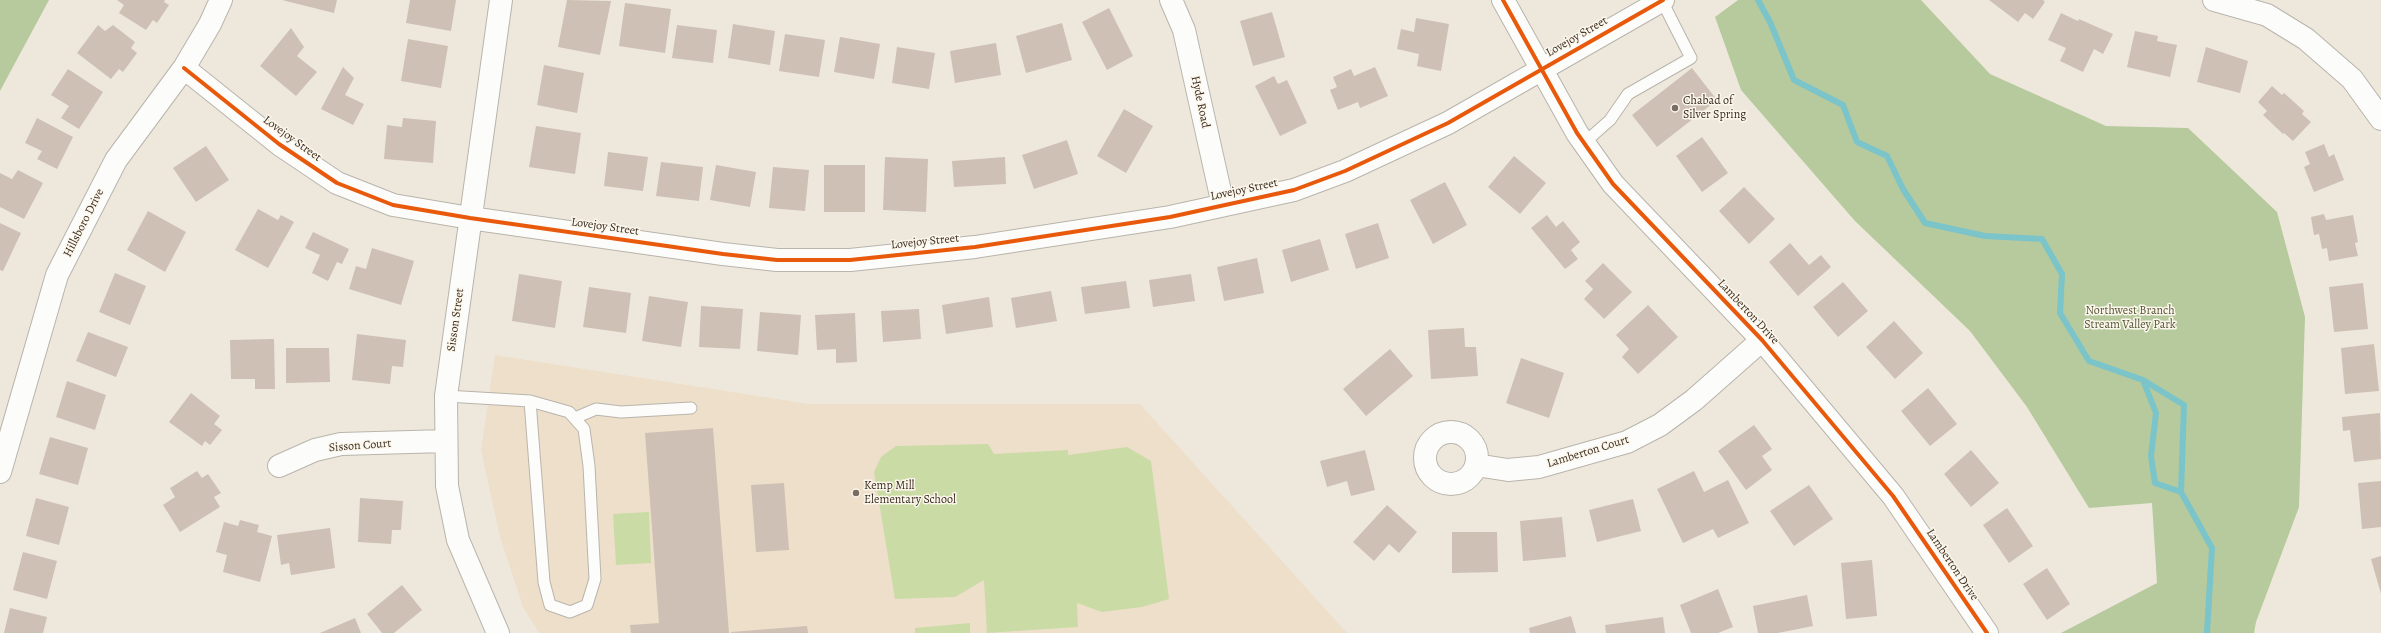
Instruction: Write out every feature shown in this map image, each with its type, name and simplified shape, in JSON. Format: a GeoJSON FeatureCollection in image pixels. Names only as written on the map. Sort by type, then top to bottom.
{"type":"FeatureCollection","features":[{"type":"Feature","properties":{"kind":"street","name":"Hillsboro Drive"},"geometry":{"type":"LineString","coordinates":[[0,472],[57,275],[116,160],[184,68],[210,24],[221,0]]}},
{"type":"Feature","properties":{"kind":"street","name":"Sisson Street"},"geometry":{"type":"LineString","coordinates":[[498,633],[458,540],[448,486],[445,441],[446,396],[501,0]]}},
{"type":"Feature","properties":{"kind":"street","name":"Hyde Road"},"geometry":{"type":"LineString","coordinates":[[1171,0],[1184,30],[1222,205]]}},
{"type":"Feature","properties":{"kind":"street","name":"Lamberton Drive"},"geometry":{"type":"LineString","coordinates":[[1503,0],[1540,70],[1584,143],[1613,184],[1762,340],[1893,496],[1987,633]]}},
{"type":"Feature","properties":{"kind":"street"},"geometry":{"type":"LineString","coordinates":[[2214,0],[2267,15],[2306,39],[2352,79],[2381,118]]}},
{"type":"Feature","properties":{"kind":"street","name":"Lovejoy Street"},"geometry":{"type":"LineString","coordinates":[[184,68],[279,144],[337,183],[393,205],[470,218],[723,254],[777,260],[850,260],[975,247],[1170,217],[1294,190],[1345,171],[1448,123],[1662,1]]}},
{"type":"Feature","properties":{"kind":"street","name":"Lamberton Court"},"geometry":{"type":"LineString","coordinates":[[1476,465],[1508,470],[1539,467],[1627,442],[1660,425],[1694,400],[1762,340]]}},
{"type":"Feature","properties":{"kind":"street","name":"Sisson Court"},"geometry":{"type":"LineString","coordinates":[[279,466],[315,450],[341,444],[445,441]]}},
{"type":"Feature","properties":{"kind":"lane"},"geometry":{"type":"LineString","coordinates":[[1584,143],[1610,120],[1628,94],[1691,58],[1662,1]]}},
{"type":"Feature","properties":{"kind":"lane"},"geometry":{"type":"LineString","coordinates":[[446,396],[530,402],[569,412],[584,429],[589,466],[595,579],[587,605],[570,612],[550,605],[544,582],[530,402]]}},
{"type":"Feature","properties":{"kind":"lane"},"geometry":{"type":"LineString","coordinates":[[575,418],[596,409],[621,412],[691,408]]}},
{"type":"Feature","properties":{"kind":"shaded area","name":"Kemp Mill Elementary School"},"geometry":{"type":"Polygon","coordinates":[[[495,355],[809,404],[1140,404],[1347,633],[539,633],[523,607],[500,537],[481,450],[495,355]]]}},
{"type":"Feature","properties":{"kind":"green space"},"geometry":{"type":"Polygon","coordinates":[[[0,0],[49,0],[0,91],[0,0]]]}},
{"type":"Feature","properties":{"kind":"green space","name":"Northwest Branch Stream Valley Park"},"geometry":{"type":"Polygon","coordinates":[[[1738,0],[1921,0],[1990,74],[2106,126],[2188,128],[2277,212],[2305,317],[2299,507],[2256,622],[2254,633],[2061,633],[2157,583],[2152,503],[2089,508],[2027,407],[1970,331],[1855,221],[1741,90],[1715,17],[1738,0]]]}},
{"type":"Feature","properties":{"kind":"green space"},"geometry":{"type":"Polygon","coordinates":[[[988,444],[994,454],[1068,450],[1068,455],[1127,447],[1151,461],[1169,599],[1142,607],[1102,612],[1077,603],[1078,627],[987,633],[984,580],[955,597],[895,599],[874,472],[881,457],[896,446],[988,444]]]}},
{"type":"Feature","properties":{"kind":"green space"},"geometry":{"type":"Polygon","coordinates":[[[649,512],[651,563],[616,565],[613,514],[649,512]]]}},
{"type":"Feature","properties":{"kind":"green space"},"geometry":{"type":"Polygon","coordinates":[[[970,623],[970,633],[915,633],[915,628],[970,623]]]}},
{"type":"Feature","properties":{"kind":"building"},"geometry":{"type":"Polygon","coordinates":[[[117,0],[165,0],[164,2],[169,5],[157,23],[153,20],[146,30],[119,13],[124,5],[117,0]]]}},
{"type":"Feature","properties":{"kind":"building"},"geometry":{"type":"Polygon","coordinates":[[[282,0],[337,0],[334,13],[282,0]]]}},
{"type":"Feature","properties":{"kind":"building"},"geometry":{"type":"Polygon","coordinates":[[[410,0],[456,0],[451,31],[406,23],[410,0]]]}},
{"type":"Feature","properties":{"kind":"building"},"geometry":{"type":"Polygon","coordinates":[[[567,0],[611,1],[600,55],[558,47],[567,0]]]}},
{"type":"Feature","properties":{"kind":"building"},"geometry":{"type":"Polygon","coordinates":[[[1989,0],[2043,0],[2045,2],[2033,19],[2025,13],[2018,22],[1989,0]]]}},
{"type":"Feature","properties":{"kind":"building"},"geometry":{"type":"Polygon","coordinates":[[[625,3],[671,9],[665,53],[619,46],[625,3]]]}},
{"type":"Feature","properties":{"kind":"building"},"geometry":{"type":"Polygon","coordinates":[[[1109,8],[1133,56],[1107,70],[1082,22],[1109,8]]]}},
{"type":"Feature","properties":{"kind":"building"},"geometry":{"type":"Polygon","coordinates":[[[1272,12],[1285,57],[1253,66],[1240,21],[1272,12]]]}},
{"type":"Feature","properties":{"kind":"building"},"geometry":{"type":"Polygon","coordinates":[[[2061,13],[2113,34],[2103,54],[2094,49],[2083,72],[2060,61],[2066,48],[2048,40],[2061,13]]]}},
{"type":"Feature","properties":{"kind":"building"},"geometry":{"type":"Polygon","coordinates":[[[1416,18],[1449,24],[1441,71],[1417,66],[1419,54],[1397,49],[1401,29],[1414,32],[1416,18]]]}},
{"type":"Feature","properties":{"kind":"building"},"geometry":{"type":"Polygon","coordinates":[[[1062,23],[1072,60],[1026,73],[1016,36],[1062,23]]]}},
{"type":"Feature","properties":{"kind":"building"},"geometry":{"type":"Polygon","coordinates":[[[733,24],[775,31],[770,65],[728,58],[733,24]]]}},
{"type":"Feature","properties":{"kind":"building"},"geometry":{"type":"Polygon","coordinates":[[[98,25],[105,31],[113,25],[135,42],[131,48],[137,53],[123,72],[119,69],[111,79],[77,53],[98,25]]]}},
{"type":"Feature","properties":{"kind":"building"},"geometry":{"type":"Polygon","coordinates":[[[677,25],[717,30],[713,63],[672,58],[677,25]]]}},
{"type":"Feature","properties":{"kind":"building"},"geometry":{"type":"Polygon","coordinates":[[[291,28],[304,47],[297,56],[317,72],[296,96],[260,66],[291,28]]]}},
{"type":"Feature","properties":{"kind":"building"},"geometry":{"type":"Polygon","coordinates":[[[2135,31],[2158,36],[2157,41],[2177,45],[2170,77],[2127,67],[2135,31]]]}},
{"type":"Feature","properties":{"kind":"building"},"geometry":{"type":"Polygon","coordinates":[[[785,34],[825,40],[819,77],[779,71],[785,34]]]}},
{"type":"Feature","properties":{"kind":"building"},"geometry":{"type":"Polygon","coordinates":[[[840,37],[880,44],[874,79],[834,72],[840,37]]]}},
{"type":"Feature","properties":{"kind":"building"},"geometry":{"type":"Polygon","coordinates":[[[408,39],[448,46],[441,88],[401,81],[408,39]]]}},
{"type":"Feature","properties":{"kind":"building"},"geometry":{"type":"Polygon","coordinates":[[[996,43],[1001,75],[955,83],[950,51],[996,43]]]}},
{"type":"Feature","properties":{"kind":"building"},"geometry":{"type":"Polygon","coordinates":[[[897,47],[935,53],[929,89],[892,83],[897,47]]]}},
{"type":"Feature","properties":{"kind":"building"},"geometry":{"type":"Polygon","coordinates":[[[2206,47],[2248,61],[2240,93],[2197,82],[2206,47]]]}},
{"type":"Feature","properties":{"kind":"building"},"geometry":{"type":"Polygon","coordinates":[[[544,65],[584,73],[577,113],[537,105],[544,65]]]}},
{"type":"Feature","properties":{"kind":"building"},"geometry":{"type":"Polygon","coordinates":[[[343,67],[354,78],[345,95],[364,104],[353,125],[321,109],[343,67]]]}},
{"type":"Feature","properties":{"kind":"building"},"geometry":{"type":"Polygon","coordinates":[[[1375,67],[1388,96],[1360,108],[1358,102],[1338,110],[1330,90],[1337,87],[1333,77],[1351,69],[1354,76],[1375,67]]]}},
{"type":"Feature","properties":{"kind":"building","name":"Chabad of Silver Spring"},"geometry":{"type":"Polygon","coordinates":[[[1692,68],[1717,100],[1657,147],[1632,115],[1692,68]]]}},
{"type":"Feature","properties":{"kind":"building"},"geometry":{"type":"Polygon","coordinates":[[[68,69],[103,92],[79,129],[61,118],[69,106],[51,95],[68,69]]]}},
{"type":"Feature","properties":{"kind":"building"},"geometry":{"type":"Polygon","coordinates":[[[1274,76],[1278,84],[1287,80],[1307,123],[1280,136],[1255,86],[1274,76]]]}},
{"type":"Feature","properties":{"kind":"building"},"geometry":{"type":"Polygon","coordinates":[[[2272,86],[2282,95],[2284,93],[2304,111],[2302,114],[2311,122],[2293,141],[2284,133],[2283,134],[2263,115],[2267,111],[2258,102],[2272,86]]]}},
{"type":"Feature","properties":{"kind":"building"},"geometry":{"type":"Polygon","coordinates":[[[1124,109],[1153,126],[1126,173],[1097,156],[1124,109]]]}},
{"type":"Feature","properties":{"kind":"building"},"geometry":{"type":"Polygon","coordinates":[[[37,118],[73,137],[57,169],[37,159],[42,151],[25,143],[37,118]]]}},
{"type":"Feature","properties":{"kind":"building"},"geometry":{"type":"Polygon","coordinates":[[[403,118],[436,121],[433,163],[384,159],[387,125],[402,127],[403,118]]]}},
{"type":"Feature","properties":{"kind":"building"},"geometry":{"type":"Polygon","coordinates":[[[536,126],[581,133],[575,174],[529,167],[536,126]]]}},
{"type":"Feature","properties":{"kind":"building"},"geometry":{"type":"Polygon","coordinates":[[[1702,137],[1728,173],[1702,192],[1676,156],[1702,137]]]}},
{"type":"Feature","properties":{"kind":"building"},"geometry":{"type":"Polygon","coordinates":[[[1067,140],[1078,174],[1034,189],[1022,155],[1067,140]]]}},
{"type":"Feature","properties":{"kind":"building"},"geometry":{"type":"Polygon","coordinates":[[[2324,144],[2329,157],[2334,154],[2344,180],[2314,192],[2304,167],[2310,164],[2305,152],[2324,144]]]}},
{"type":"Feature","properties":{"kind":"building"},"geometry":{"type":"Polygon","coordinates":[[[206,146],[229,180],[196,202],[173,168],[206,146]]]}},
{"type":"Feature","properties":{"kind":"building"},"geometry":{"type":"Polygon","coordinates":[[[608,152],[648,157],[643,191],[604,186],[608,152]]]}},
{"type":"Feature","properties":{"kind":"building"},"geometry":{"type":"Polygon","coordinates":[[[1514,156],[1546,183],[1520,214],[1488,187],[1514,156]]]}},
{"type":"Feature","properties":{"kind":"building"},"geometry":{"type":"Polygon","coordinates":[[[885,157],[928,159],[926,212],[883,210],[885,157]]]}},
{"type":"Feature","properties":{"kind":"building"},"geometry":{"type":"Polygon","coordinates":[[[1005,157],[1006,184],[954,187],[952,161],[1005,157]]]}},
{"type":"Feature","properties":{"kind":"building"},"geometry":{"type":"Polygon","coordinates":[[[661,162],[703,167],[699,201],[656,196],[661,162]]]}},
{"type":"Feature","properties":{"kind":"building"},"geometry":{"type":"Polygon","coordinates":[[[716,165],[756,172],[750,207],[710,200],[716,165]]]}},
{"type":"Feature","properties":{"kind":"building"},"geometry":{"type":"Polygon","coordinates":[[[824,165],[865,165],[865,212],[824,212],[824,165]]]}},
{"type":"Feature","properties":{"kind":"building"},"geometry":{"type":"Polygon","coordinates":[[[773,167],[809,170],[805,211],[769,208],[773,167]]]}},
{"type":"Feature","properties":{"kind":"building"},"geometry":{"type":"Polygon","coordinates":[[[18,170],[43,183],[24,219],[0,207],[0,173],[12,179],[18,170]]]}},
{"type":"Feature","properties":{"kind":"building"},"geometry":{"type":"Polygon","coordinates":[[[1445,182],[1467,225],[1433,244],[1410,200],[1445,182]]]}},
{"type":"Feature","properties":{"kind":"building"},"geometry":{"type":"Polygon","coordinates":[[[1744,187],[1775,219],[1749,244],[1719,211],[1744,187]]]}},
{"type":"Feature","properties":{"kind":"building"},"geometry":{"type":"Polygon","coordinates":[[[258,209],[278,220],[281,215],[294,222],[268,268],[235,250],[258,209]]]}},
{"type":"Feature","properties":{"kind":"building"},"geometry":{"type":"Polygon","coordinates":[[[148,211],[186,232],[165,272],[127,250],[148,211]]]}},
{"type":"Feature","properties":{"kind":"building"},"geometry":{"type":"Polygon","coordinates":[[[2324,214],[2326,220],[2353,215],[2358,242],[2355,243],[2358,256],[2329,261],[2327,248],[2322,249],[2319,234],[2314,235],[2311,217],[2324,214]]]}},
{"type":"Feature","properties":{"kind":"building"},"geometry":{"type":"Polygon","coordinates":[[[1547,215],[1556,227],[1563,221],[1580,242],[1571,250],[1578,259],[1565,269],[1531,228],[1547,215]]]}},
{"type":"Feature","properties":{"kind":"building"},"geometry":{"type":"Polygon","coordinates":[[[0,223],[21,233],[3,271],[0,270],[0,223]]]}},
{"type":"Feature","properties":{"kind":"building"},"geometry":{"type":"Polygon","coordinates":[[[1378,223],[1389,258],[1356,269],[1345,234],[1378,223]]]}},
{"type":"Feature","properties":{"kind":"building"},"geometry":{"type":"Polygon","coordinates":[[[313,232],[349,249],[342,264],[337,262],[328,281],[312,273],[320,255],[305,248],[313,232]]]}},
{"type":"Feature","properties":{"kind":"building"},"geometry":{"type":"Polygon","coordinates":[[[1320,239],[1329,270],[1291,282],[1282,250],[1320,239]]]}},
{"type":"Feature","properties":{"kind":"building"},"geometry":{"type":"Polygon","coordinates":[[[1790,243],[1809,265],[1821,255],[1831,267],[1798,296],[1769,262],[1790,243]]]}},
{"type":"Feature","properties":{"kind":"building"},"geometry":{"type":"Polygon","coordinates":[[[372,248],[414,261],[401,305],[349,289],[356,266],[366,269],[372,248]]]}},
{"type":"Feature","properties":{"kind":"building"},"geometry":{"type":"Polygon","coordinates":[[[1257,258],[1264,293],[1224,301],[1217,267],[1257,258]]]}},
{"type":"Feature","properties":{"kind":"building"},"geometry":{"type":"Polygon","coordinates":[[[1603,263],[1632,292],[1604,319],[1584,299],[1593,289],[1585,281],[1603,263]]]}},
{"type":"Feature","properties":{"kind":"building"},"geometry":{"type":"Polygon","coordinates":[[[115,273],[146,286],[130,325],[99,312],[115,273]]]}},
{"type":"Feature","properties":{"kind":"building"},"geometry":{"type":"Polygon","coordinates":[[[519,274],[562,281],[555,328],[512,321],[519,274]]]}},
{"type":"Feature","properties":{"kind":"building"},"geometry":{"type":"Polygon","coordinates":[[[1191,274],[1195,301],[1153,307],[1149,280],[1191,274]]]}},
{"type":"Feature","properties":{"kind":"building"},"geometry":{"type":"Polygon","coordinates":[[[1126,281],[1130,308],[1085,314],[1081,287],[1126,281]]]}},
{"type":"Feature","properties":{"kind":"building"},"geometry":{"type":"Polygon","coordinates":[[[1843,282],[1868,311],[1838,337],[1813,307],[1843,282]]]}},
{"type":"Feature","properties":{"kind":"building"},"geometry":{"type":"Polygon","coordinates":[[[2363,283],[2368,329],[2334,332],[2329,287],[2363,283]]]}},
{"type":"Feature","properties":{"kind":"building"},"geometry":{"type":"Polygon","coordinates":[[[589,287],[631,293],[626,333],[583,327],[589,287]]]}},
{"type":"Feature","properties":{"kind":"building"},"geometry":{"type":"Polygon","coordinates":[[[1051,291],[1057,321],[1016,328],[1011,298],[1051,291]]]}},
{"type":"Feature","properties":{"kind":"building"},"geometry":{"type":"Polygon","coordinates":[[[649,296],[688,302],[681,347],[642,341],[649,296]]]}},
{"type":"Feature","properties":{"kind":"building"},"geometry":{"type":"Polygon","coordinates":[[[989,297],[993,327],[946,334],[942,305],[989,297]]]}},
{"type":"Feature","properties":{"kind":"building"},"geometry":{"type":"Polygon","coordinates":[[[1648,305],[1678,337],[1638,374],[1622,357],[1629,349],[1616,335],[1648,305]]]}},
{"type":"Feature","properties":{"kind":"building"},"geometry":{"type":"Polygon","coordinates":[[[701,306],[743,309],[740,349],[699,347],[701,306]]]}},
{"type":"Feature","properties":{"kind":"building"},"geometry":{"type":"Polygon","coordinates":[[[919,309],[921,339],[883,342],[881,311],[919,309]]]}},
{"type":"Feature","properties":{"kind":"building"},"geometry":{"type":"Polygon","coordinates":[[[760,312],[801,315],[798,355],[757,351],[760,312]]]}},
{"type":"Feature","properties":{"kind":"building"},"geometry":{"type":"Polygon","coordinates":[[[855,313],[857,362],[836,363],[836,349],[817,350],[815,315],[855,313]]]}},
{"type":"Feature","properties":{"kind":"building"},"geometry":{"type":"Polygon","coordinates":[[[1894,321],[1923,353],[1895,379],[1866,347],[1894,321]]]}},
{"type":"Feature","properties":{"kind":"building"},"geometry":{"type":"Polygon","coordinates":[[[1464,328],[1465,347],[1476,347],[1478,376],[1431,379],[1428,330],[1464,328]]]}},
{"type":"Feature","properties":{"kind":"building"},"geometry":{"type":"Polygon","coordinates":[[[88,332],[128,347],[116,377],[76,361],[88,332]]]}},
{"type":"Feature","properties":{"kind":"building"},"geometry":{"type":"Polygon","coordinates":[[[357,334],[406,340],[403,367],[392,366],[390,384],[352,380],[357,334]]]}},
{"type":"Feature","properties":{"kind":"building"},"geometry":{"type":"Polygon","coordinates":[[[274,339],[275,389],[255,389],[255,379],[231,379],[230,340],[274,339]]]}},
{"type":"Feature","properties":{"kind":"building"},"geometry":{"type":"Polygon","coordinates":[[[2374,344],[2379,391],[2345,394],[2341,348],[2374,344]]]}},
{"type":"Feature","properties":{"kind":"building"},"geometry":{"type":"Polygon","coordinates":[[[286,348],[329,348],[330,382],[286,383],[286,348]]]}},
{"type":"Feature","properties":{"kind":"building"},"geometry":{"type":"Polygon","coordinates":[[[1390,349],[1413,376],[1366,416],[1343,389],[1390,349]]]}},
{"type":"Feature","properties":{"kind":"building"},"geometry":{"type":"Polygon","coordinates":[[[1521,358],[1564,373],[1549,418],[1506,403],[1521,358]]]}},
{"type":"Feature","properties":{"kind":"building"},"geometry":{"type":"Polygon","coordinates":[[[67,381],[106,395],[95,430],[56,417],[67,381]]]}},
{"type":"Feature","properties":{"kind":"building"},"geometry":{"type":"Polygon","coordinates":[[[1928,388],[1957,424],[1930,446],[1901,411],[1928,388]]]}},
{"type":"Feature","properties":{"kind":"building"},"geometry":{"type":"Polygon","coordinates":[[[191,393],[220,416],[214,424],[222,430],[210,445],[205,441],[202,446],[169,422],[191,393]]]}},
{"type":"Feature","properties":{"kind":"building"},"geometry":{"type":"Polygon","coordinates":[[[2380,413],[2381,459],[2354,462],[2350,430],[2343,431],[2342,417],[2380,413]]]}},
{"type":"Feature","properties":{"kind":"building"},"geometry":{"type":"Polygon","coordinates":[[[1754,425],[1772,449],[1762,456],[1772,470],[1746,490],[1718,451],[1754,425]]]}},
{"type":"Feature","properties":{"kind":"building"},"geometry":{"type":"Polygon","coordinates":[[[713,428],[729,633],[631,633],[630,625],[659,623],[645,433],[713,428]]]}},
{"type":"Feature","properties":{"kind":"building"},"geometry":{"type":"Polygon","coordinates":[[[50,437],[88,448],[78,485],[39,474],[50,437]]]}},
{"type":"Feature","properties":{"kind":"building"},"geometry":{"type":"Polygon","coordinates":[[[1365,450],[1375,490],[1351,496],[1347,481],[1327,487],[1320,461],[1365,450]]]}},
{"type":"Feature","properties":{"kind":"building"},"geometry":{"type":"Polygon","coordinates":[[[1971,450],[1999,483],[1971,507],[1944,474],[1971,450]]]}},
{"type":"Feature","properties":{"kind":"building"},"geometry":{"type":"Polygon","coordinates":[[[197,471],[202,478],[208,474],[221,493],[214,497],[220,507],[180,532],[163,505],[175,497],[170,488],[197,471]]]}},
{"type":"Feature","properties":{"kind":"building"},"geometry":{"type":"Polygon","coordinates":[[[1694,471],[1704,492],[1728,480],[1749,523],[1718,538],[1713,529],[1683,543],[1657,489],[1694,471]]]}},
{"type":"Feature","properties":{"kind":"building"},"geometry":{"type":"Polygon","coordinates":[[[2381,481],[2381,527],[2362,529],[2358,483],[2381,481]]]}},
{"type":"Feature","properties":{"kind":"building"},"geometry":{"type":"Polygon","coordinates":[[[784,483],[789,550],[756,552],[751,485],[784,483]]]}},
{"type":"Feature","properties":{"kind":"building"},"geometry":{"type":"Polygon","coordinates":[[[1809,485],[1833,519],[1794,546],[1770,511],[1809,485]]]}},
{"type":"Feature","properties":{"kind":"building"},"geometry":{"type":"Polygon","coordinates":[[[36,498],[69,507],[59,545],[26,536],[36,498]]]}},
{"type":"Feature","properties":{"kind":"building"},"geometry":{"type":"Polygon","coordinates":[[[360,498],[403,501],[401,530],[392,530],[391,544],[358,542],[360,498]]]}},
{"type":"Feature","properties":{"kind":"building"},"geometry":{"type":"Polygon","coordinates":[[[1633,499],[1641,531],[1597,542],[1589,510],[1633,499]]]}},
{"type":"Feature","properties":{"kind":"building"},"geometry":{"type":"Polygon","coordinates":[[[1387,505],[1417,532],[1399,553],[1389,544],[1374,561],[1353,542],[1387,505]]]}},
{"type":"Feature","properties":{"kind":"building"},"geometry":{"type":"Polygon","coordinates":[[[2007,508],[2033,546],[2009,563],[1983,525],[2007,508]]]}},
{"type":"Feature","properties":{"kind":"building"},"geometry":{"type":"Polygon","coordinates":[[[1562,517],[1566,557],[1523,561],[1520,521],[1562,517]]]}},
{"type":"Feature","properties":{"kind":"building"},"geometry":{"type":"Polygon","coordinates":[[[240,520],[259,525],[257,532],[272,536],[260,582],[223,572],[227,555],[216,552],[224,522],[238,526],[240,520]]]}},
{"type":"Feature","properties":{"kind":"building"},"geometry":{"type":"Polygon","coordinates":[[[330,528],[335,568],[291,575],[289,563],[281,565],[277,535],[330,528]]]}},
{"type":"Feature","properties":{"kind":"building"},"geometry":{"type":"Polygon","coordinates":[[[1452,532],[1497,532],[1498,572],[1452,573],[1452,532]]]}},
{"type":"Feature","properties":{"kind":"building"},"geometry":{"type":"Polygon","coordinates":[[[23,552],[57,561],[47,599],[13,590],[23,552]]]}},
{"type":"Feature","properties":{"kind":"building"},"geometry":{"type":"Polygon","coordinates":[[[2381,556],[2381,594],[2371,559],[2381,556]]]}},
{"type":"Feature","properties":{"kind":"building"},"geometry":{"type":"Polygon","coordinates":[[[1872,560],[1877,616],[1846,619],[1841,563],[1872,560]]]}},
{"type":"Feature","properties":{"kind":"building"},"geometry":{"type":"Polygon","coordinates":[[[2047,568],[2070,604],[2047,620],[2023,584],[2047,568]]]}},
{"type":"Feature","properties":{"kind":"building"},"geometry":{"type":"Polygon","coordinates":[[[402,585],[422,610],[394,633],[382,633],[367,614],[402,585]]]}},
{"type":"Feature","properties":{"kind":"building"},"geometry":{"type":"Polygon","coordinates":[[[1718,589],[1733,627],[1718,633],[1691,633],[1680,605],[1718,589]]]}},
{"type":"Feature","properties":{"kind":"building"},"geometry":{"type":"Polygon","coordinates":[[[1807,595],[1813,626],[1778,633],[1758,633],[1753,606],[1807,595]]]}},
{"type":"Feature","properties":{"kind":"building"},"geometry":{"type":"Polygon","coordinates":[[[10,608],[47,617],[43,633],[4,633],[10,608]]]}},
{"type":"Feature","properties":{"kind":"building"},"geometry":{"type":"Polygon","coordinates":[[[1571,616],[1576,633],[1530,633],[1529,628],[1571,616]]]}},
{"type":"Feature","properties":{"kind":"building"},"geometry":{"type":"Polygon","coordinates":[[[1663,617],[1665,633],[1606,633],[1605,625],[1663,617]]]}},
{"type":"Feature","properties":{"kind":"building"},"geometry":{"type":"Polygon","coordinates":[[[355,618],[361,633],[320,633],[355,618]]]}},
{"type":"Feature","properties":{"kind":"building"},"geometry":{"type":"Polygon","coordinates":[[[807,626],[808,633],[731,633],[731,632],[807,626]]]}},
{"type":"Feature","properties":{"kind":"waterway"},"geometry":{"type":"LineString","coordinates":[[1758,0],[1770,22],[1794,80],[1843,105],[1857,142],[1887,156],[1903,189],[1925,223],[1985,236],[2042,239],[2062,274],[2060,313],[2089,361],[2143,380],[2184,405],[2181,492],[2212,548],[2207,633]]}},
{"type":"Feature","properties":{"kind":"waterway"},"geometry":{"type":"LineString","coordinates":[[2143,380],[2156,413],[2151,456],[2155,483],[2181,492]]}},
{"type":"Feature","properties":{"kind":"cycle path"},"geometry":{"type":"LineString","coordinates":[[1503,0],[1577,133],[1613,184],[1762,340],[1893,496],[1987,633]]}},
{"type":"Feature","properties":{"kind":"cycle path"},"geometry":{"type":"LineString","coordinates":[[184,68],[279,144],[337,183],[393,205],[470,218],[723,254],[777,260],[850,260],[975,247],[1170,217],[1294,190],[1345,171],[1448,123],[1663,0]]}},
{"type":"Feature","properties":{"kind":"place","name":"Chabad of Silver Spring"},"geometry":{"type":"Point","coordinates":[1675,108]}},
{"type":"Feature","properties":{"kind":"place","name":"Kemp Mill Elementary School"},"geometry":{"type":"Point","coordinates":[856,493]}}]}
